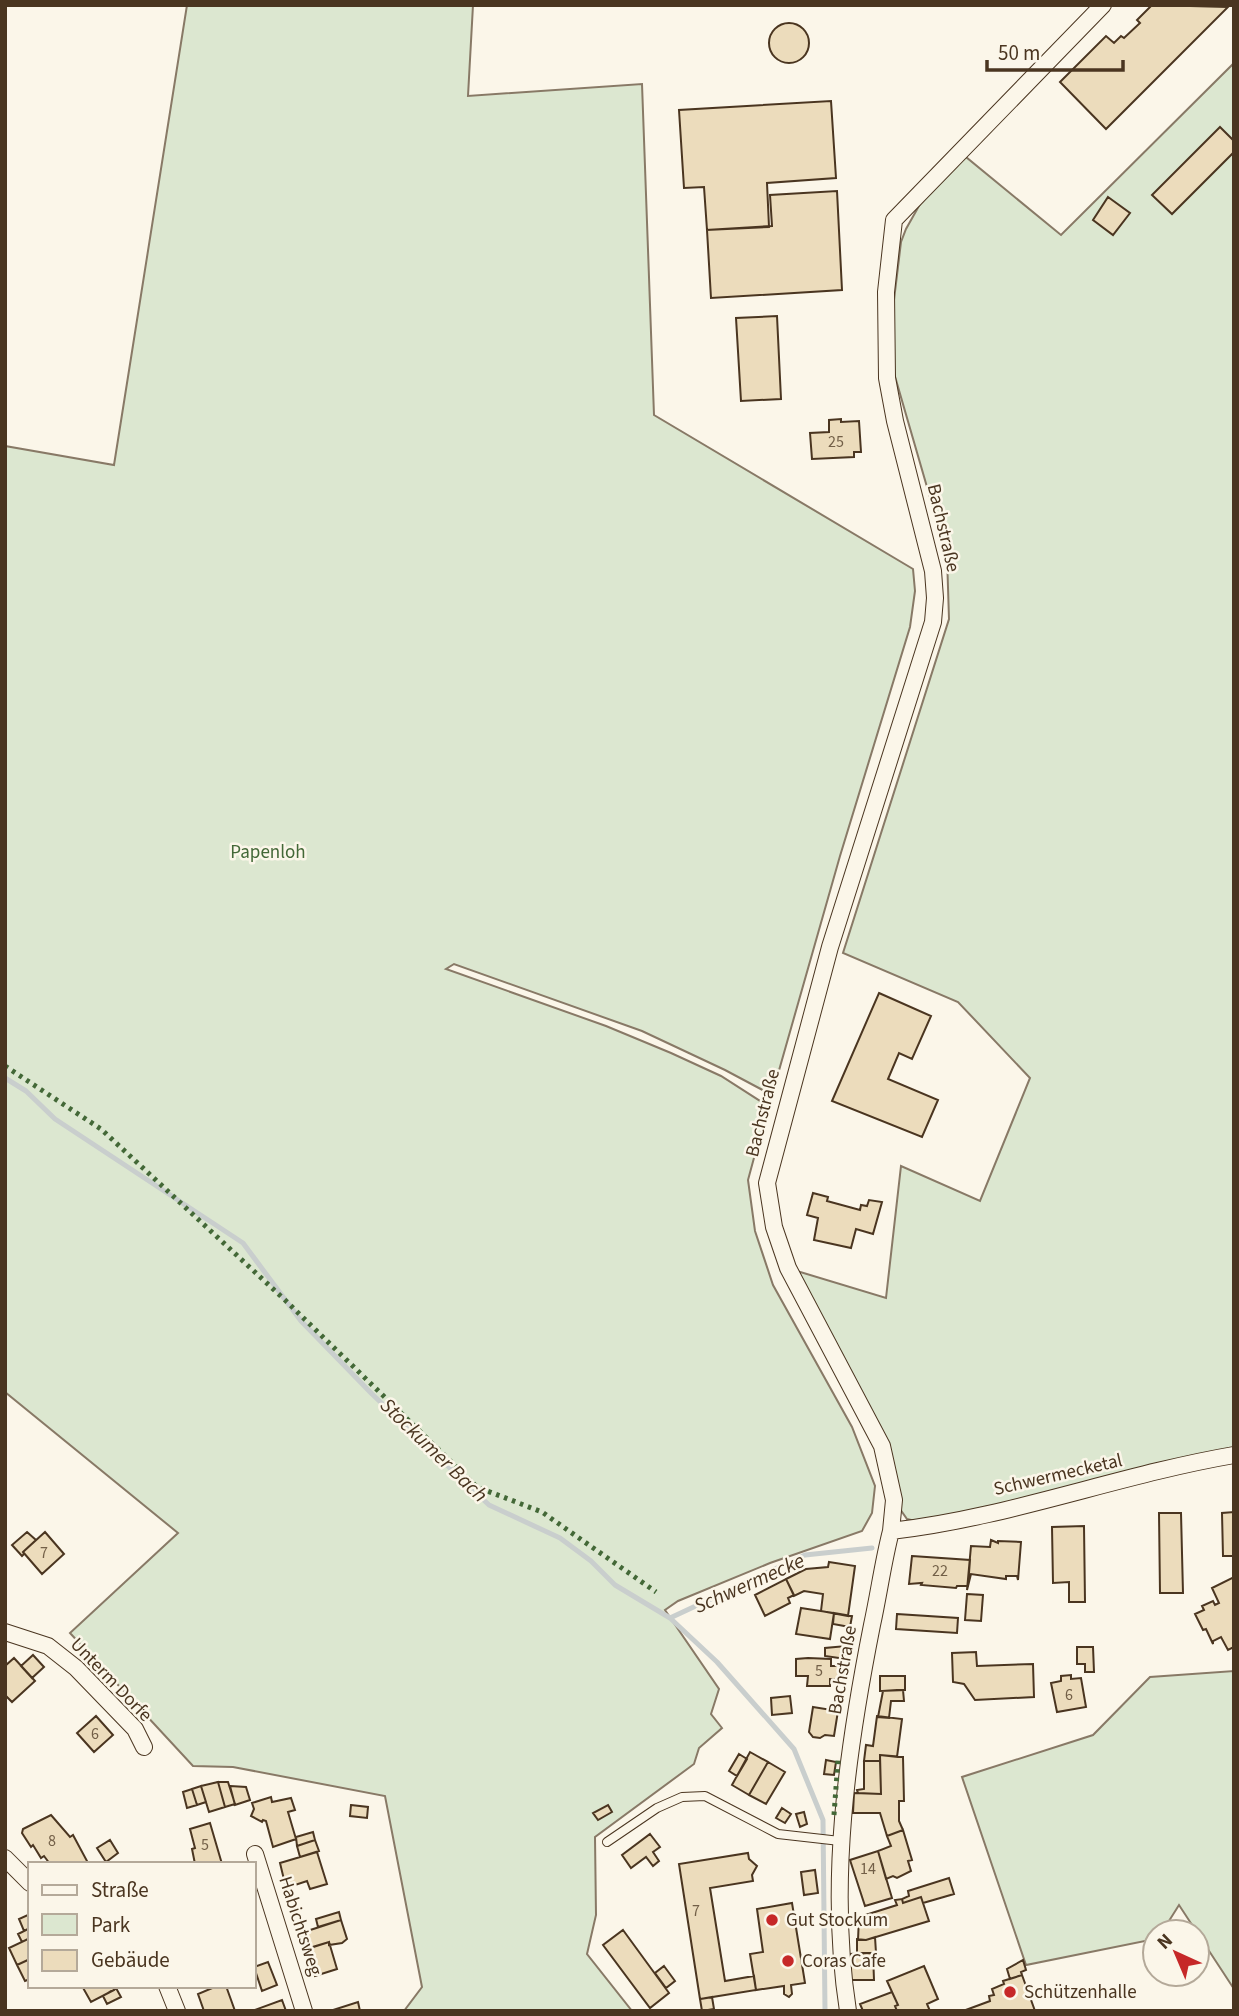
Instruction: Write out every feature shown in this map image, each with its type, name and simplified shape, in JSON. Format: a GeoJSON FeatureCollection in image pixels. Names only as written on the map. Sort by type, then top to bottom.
{"type":"FeatureCollection","features":[{"type":"Feature","properties":{"kind":"street","name":"Bachstraße"},"geometry":{"type":"LineString","coordinates":[[848,2011],[841,1966],[834,1840],[891,1531],[894,1500],[882,1446],[788,1268],[774,1227],[767,1183],[830,947],[933,622],[933,571],[895,421],[887,378],[886,292],[894,220],[1103,5]]}},
{"type":"Feature","properties":{"kind":"street","name":"Schwermecketal"},"geometry":{"type":"LineString","coordinates":[[891,1531],[914,1529],[1041,1502],[1234,1455]]}},
{"type":"Feature","properties":{"kind":"street","name":"Unterm Dorfe"},"geometry":{"type":"LineString","coordinates":[[5,1632],[48,1646],[76,1668],[135,1729],[144,1747]]}},
{"type":"Feature","properties":{"kind":"street","name":"Habichtsweg"},"geometry":{"type":"LineString","coordinates":[[255,1854],[304,2011]]}},
{"type":"Feature","properties":{"kind":"street"},"geometry":{"type":"LineString","coordinates":[[5,1858],[28,1881]]}},
{"type":"Feature","properties":{"kind":"street"},"geometry":{"type":"LineString","coordinates":[[168,1988],[177,2011]]}},
{"type":"Feature","properties":{"kind":"lane"},"geometry":{"type":"LineString","coordinates":[[607,1842],[657,1808],[682,1797],[705,1796],[778,1834],[834,1840]]}},
{"type":"Feature","properties":{"kind":"green space","name":"Papenloh"},"geometry":{"type":"Polygon","coordinates":[[[187,5],[473,5],[468,96],[642,84],[654,415],[913,569],[915,591],[910,627],[840,856],[772,1095],[642,1031],[454,964],[446,969],[606,1026],[671,1053],[721,1076],[768,1106],[748,1180],[755,1231],[773,1285],[852,1427],[875,1486],[872,1513],[862,1531],[770,1563],[678,1601],[665,1610],[719,1689],[711,1714],[722,1728],[699,1748],[694,1764],[595,1837],[596,1915],[587,1954],[632,2011],[404,2011],[422,1987],[385,1796],[233,1767],[193,1766],[70,1633],[178,1533],[5,1392],[5,446],[114,465],[187,5]]]}},
{"type":"Feature","properties":{"kind":"green space"},"geometry":{"type":"Polygon","coordinates":[[[1234,63],[1234,1452],[919,1522],[907,1519],[900,1509],[900,1495],[797,1271],[886,1298],[901,1166],[980,1201],[1030,1078],[958,1002],[843,953],[949,619],[947,556],[894,373],[894,300],[901,242],[924,197],[961,153],[1061,235],[1234,63]]]}},
{"type":"Feature","properties":{"kind":"green space"},"geometry":{"type":"Polygon","coordinates":[[[1234,1671],[1234,1989],[1211,1954],[1211,1918],[1188,1918],[1179,1905],[1171,1918],[1141,1918],[1141,1942],[1026,1965],[962,1777],[1093,1735],[1150,1677],[1234,1671]]]}},
{"type":"Feature","properties":{"kind":"building"},"geometry":{"type":"Polygon","coordinates":[[[1152,5],[1228,7],[1106,129],[1060,82],[1106,36],[1114,43],[1121,36],[1124,38],[1140,23],[1137,20],[1152,5]]]}},
{"type":"Feature","properties":{"kind":"building"},"geometry":{"type":"Polygon","coordinates":[[[789,23],[803,29],[809,43],[803,57],[789,63],[775,57],[769,43],[775,29],[789,23]]]}},
{"type":"Feature","properties":{"kind":"building"},"geometry":{"type":"Polygon","coordinates":[[[831,101],[836,178],[767,183],[769,227],[707,230],[704,187],[684,188],[679,110],[831,101]]]}},
{"type":"Feature","properties":{"kind":"building"},"geometry":{"type":"Polygon","coordinates":[[[1220,127],[1234,141],[1234,152],[1172,214],[1152,195],[1220,127]]]}},
{"type":"Feature","properties":{"kind":"building"},"geometry":{"type":"Polygon","coordinates":[[[837,191],[842,290],[711,298],[707,230],[772,226],[770,195],[837,191]]]}},
{"type":"Feature","properties":{"kind":"building"},"geometry":{"type":"Polygon","coordinates":[[[1108,197],[1130,213],[1113,235],[1093,220],[1108,197]]]}},
{"type":"Feature","properties":{"kind":"building"},"geometry":{"type":"Polygon","coordinates":[[[777,316],[781,399],[741,401],[736,318],[777,316]]]}},
{"type":"Feature","properties":{"kind":"building"},"geometry":{"type":"Polygon","coordinates":[[[841,419],[841,422],[859,421],[861,452],[854,452],[854,457],[812,459],[810,433],[829,432],[829,420],[841,419]]]}},
{"type":"Feature","properties":{"kind":"building"},"geometry":{"type":"Polygon","coordinates":[[[879,993],[931,1016],[912,1059],[899,1053],[888,1079],[938,1100],[922,1137],[832,1101],[879,993]]]}},
{"type":"Feature","properties":{"kind":"building"},"geometry":{"type":"Polygon","coordinates":[[[813,1193],[828,1197],[827,1201],[860,1210],[861,1205],[867,1206],[869,1200],[882,1202],[873,1234],[856,1229],[851,1248],[814,1240],[818,1218],[807,1215],[813,1193]]]}},
{"type":"Feature","properties":{"kind":"building"},"geometry":{"type":"Polygon","coordinates":[[[1234,1512],[1234,1556],[1223,1556],[1222,1513],[1234,1512]]]}},
{"type":"Feature","properties":{"kind":"building"},"geometry":{"type":"Polygon","coordinates":[[[1159,1513],[1181,1513],[1183,1593],[1160,1593],[1159,1513]]]}},
{"type":"Feature","properties":{"kind":"building"},"geometry":{"type":"Polygon","coordinates":[[[1084,1526],[1085,1602],[1069,1602],[1069,1582],[1053,1583],[1052,1527],[1084,1526]]]}},
{"type":"Feature","properties":{"kind":"building"},"geometry":{"type":"Polygon","coordinates":[[[27,1532],[36,1540],[22,1556],[12,1545],[27,1532]]]}},
{"type":"Feature","properties":{"kind":"building"},"geometry":{"type":"Polygon","coordinates":[[[45,1532],[64,1554],[42,1574],[23,1552],[45,1532]]]}},
{"type":"Feature","properties":{"kind":"building"},"geometry":{"type":"Polygon","coordinates":[[[991,1540],[998,1543],[1021,1542],[1018,1580],[1017,1576],[1006,1576],[1006,1579],[971,1574],[967,1590],[971,1546],[990,1547],[991,1540]]]}},
{"type":"Feature","properties":{"kind":"building"},"geometry":{"type":"Polygon","coordinates":[[[912,1556],[970,1560],[968,1586],[956,1588],[909,1584],[912,1556]]]}},
{"type":"Feature","properties":{"kind":"building"},"geometry":{"type":"Polygon","coordinates":[[[829,1562],[855,1566],[848,1616],[821,1611],[823,1594],[804,1591],[794,1596],[786,1579],[806,1569],[828,1567],[829,1562]]]}},
{"type":"Feature","properties":{"kind":"building"},"geometry":{"type":"Polygon","coordinates":[[[1234,1577],[1234,1647],[1228,1650],[1221,1637],[1213,1641],[1213,1644],[1195,1614],[1204,1610],[1202,1606],[1213,1601],[1215,1605],[1219,1603],[1212,1588],[1234,1577]]]}},
{"type":"Feature","properties":{"kind":"building"},"geometry":{"type":"Polygon","coordinates":[[[786,1579],[794,1595],[788,1598],[790,1603],[765,1616],[755,1595],[786,1579]]]}},
{"type":"Feature","properties":{"kind":"building"},"geometry":{"type":"Polygon","coordinates":[[[967,1594],[983,1595],[981,1621],[965,1620],[967,1594]]]}},
{"type":"Feature","properties":{"kind":"building"},"geometry":{"type":"Polygon","coordinates":[[[801,1608],[834,1613],[830,1639],[796,1634],[801,1608]]]}},
{"type":"Feature","properties":{"kind":"building"},"geometry":{"type":"Polygon","coordinates":[[[834,1613],[852,1616],[850,1627],[833,1624],[834,1613]]]}},
{"type":"Feature","properties":{"kind":"building"},"geometry":{"type":"Polygon","coordinates":[[[897,1614],[958,1618],[957,1633],[896,1629],[897,1614]]]}},
{"type":"Feature","properties":{"kind":"building"},"geometry":{"type":"Polygon","coordinates":[[[846,1646],[846,1659],[825,1656],[825,1648],[846,1646]]]}},
{"type":"Feature","properties":{"kind":"building"},"geometry":{"type":"Polygon","coordinates":[[[1077,1647],[1093,1647],[1094,1672],[1085,1672],[1085,1664],[1077,1664],[1077,1647]]]}},
{"type":"Feature","properties":{"kind":"building"},"geometry":{"type":"Polygon","coordinates":[[[976,1652],[977,1666],[1033,1664],[1034,1697],[975,1700],[964,1684],[953,1682],[952,1653],[976,1652]]]}},
{"type":"Feature","properties":{"kind":"building"},"geometry":{"type":"Polygon","coordinates":[[[33,1655],[44,1667],[32,1678],[21,1666],[33,1655]]]}},
{"type":"Feature","properties":{"kind":"building"},"geometry":{"type":"Polygon","coordinates":[[[14,1658],[35,1681],[12,1702],[5,1695],[5,1666],[14,1658]]]}},
{"type":"Feature","properties":{"kind":"building"},"geometry":{"type":"Polygon","coordinates":[[[796,1659],[831,1659],[831,1666],[842,1666],[842,1680],[830,1679],[830,1686],[807,1686],[808,1676],[796,1676],[796,1659]]]}},
{"type":"Feature","properties":{"kind":"building"},"geometry":{"type":"Polygon","coordinates":[[[1071,1675],[1071,1679],[1081,1678],[1086,1707],[1057,1712],[1051,1683],[1061,1681],[1061,1676],[1071,1675]]]}},
{"type":"Feature","properties":{"kind":"building"},"geometry":{"type":"Polygon","coordinates":[[[880,1676],[905,1676],[905,1690],[880,1691],[880,1676]]]}},
{"type":"Feature","properties":{"kind":"building"},"geometry":{"type":"Polygon","coordinates":[[[903,1690],[904,1701],[891,1701],[889,1718],[878,1717],[883,1691],[903,1690]]]}},
{"type":"Feature","properties":{"kind":"building"},"geometry":{"type":"Polygon","coordinates":[[[790,1696],[792,1713],[772,1715],[771,1698],[790,1696]]]}},
{"type":"Feature","properties":{"kind":"building"},"geometry":{"type":"Polygon","coordinates":[[[813,1707],[838,1711],[834,1736],[813,1737],[809,1732],[813,1707]]]}},
{"type":"Feature","properties":{"kind":"building"},"geometry":{"type":"Polygon","coordinates":[[[96,1716],[113,1735],[94,1752],[77,1733],[96,1716]]]}},
{"type":"Feature","properties":{"kind":"building"},"geometry":{"type":"Polygon","coordinates":[[[877,1716],[902,1719],[897,1757],[880,1755],[880,1761],[864,1761],[866,1745],[873,1746],[877,1716]]]}},
{"type":"Feature","properties":{"kind":"building"},"geometry":{"type":"Polygon","coordinates":[[[750,1752],[768,1762],[749,1795],[732,1785],[750,1752]]]}},
{"type":"Feature","properties":{"kind":"building"},"geometry":{"type":"Polygon","coordinates":[[[739,1754],[747,1759],[737,1776],[729,1771],[739,1754]]]}},
{"type":"Feature","properties":{"kind":"building"},"geometry":{"type":"Polygon","coordinates":[[[880,1755],[903,1757],[904,1801],[899,1801],[899,1821],[903,1830],[887,1836],[880,1813],[853,1813],[854,1793],[881,1794],[880,1755]]]}},
{"type":"Feature","properties":{"kind":"building"},"geometry":{"type":"Polygon","coordinates":[[[826,1760],[836,1762],[834,1775],[824,1774],[826,1760]]]}},
{"type":"Feature","properties":{"kind":"building"},"geometry":{"type":"Polygon","coordinates":[[[864,1761],[880,1761],[881,1794],[858,1793],[857,1790],[864,1789],[864,1761]]]}},
{"type":"Feature","properties":{"kind":"building"},"geometry":{"type":"Polygon","coordinates":[[[768,1762],[785,1772],[766,1804],[749,1795],[768,1762]]]}},
{"type":"Feature","properties":{"kind":"building"},"geometry":{"type":"Polygon","coordinates":[[[218,1782],[228,1782],[235,1804],[225,1807],[218,1782]]]}},
{"type":"Feature","properties":{"kind":"building"},"geometry":{"type":"Polygon","coordinates":[[[218,1782],[225,1807],[209,1812],[201,1786],[218,1782]]]}},
{"type":"Feature","properties":{"kind":"building"},"geometry":{"type":"Polygon","coordinates":[[[201,1786],[206,1802],[197,1805],[192,1789],[201,1786]]]}},
{"type":"Feature","properties":{"kind":"building"},"geometry":{"type":"Polygon","coordinates":[[[230,1786],[246,1787],[250,1800],[235,1805],[230,1786]]]}},
{"type":"Feature","properties":{"kind":"building"},"geometry":{"type":"Polygon","coordinates":[[[192,1789],[197,1805],[187,1808],[183,1792],[192,1789]]]}},
{"type":"Feature","properties":{"kind":"building"},"geometry":{"type":"Polygon","coordinates":[[[271,1797],[272,1802],[291,1798],[295,1810],[288,1812],[296,1839],[273,1847],[266,1821],[262,1822],[251,1816],[254,1809],[252,1803],[271,1797]]]}},
{"type":"Feature","properties":{"kind":"building"},"geometry":{"type":"Polygon","coordinates":[[[351,1805],[368,1807],[367,1818],[350,1816],[351,1805]]]}},
{"type":"Feature","properties":{"kind":"building"},"geometry":{"type":"Polygon","coordinates":[[[608,1805],[612,1812],[598,1820],[593,1813],[608,1805]]]}},
{"type":"Feature","properties":{"kind":"building"},"geometry":{"type":"Polygon","coordinates":[[[782,1808],[791,1814],[785,1823],[776,1818],[782,1808]]]}},
{"type":"Feature","properties":{"kind":"building"},"geometry":{"type":"Polygon","coordinates":[[[804,1812],[807,1824],[800,1827],[796,1814],[804,1812]]]}},
{"type":"Feature","properties":{"kind":"building"},"geometry":{"type":"Polygon","coordinates":[[[51,1815],[70,1837],[73,1835],[87,1861],[48,1862],[44,1856],[41,1858],[33,1845],[31,1847],[22,1833],[23,1829],[51,1815]]]}},
{"type":"Feature","properties":{"kind":"building"},"geometry":{"type":"Polygon","coordinates":[[[210,1823],[221,1862],[195,1862],[192,1849],[195,1848],[190,1829],[210,1823]]]}},
{"type":"Feature","properties":{"kind":"building"},"geometry":{"type":"Polygon","coordinates":[[[903,1830],[912,1860],[908,1861],[911,1871],[897,1878],[893,1876],[886,1879],[878,1851],[891,1846],[887,1836],[903,1830]]]}},
{"type":"Feature","properties":{"kind":"building"},"geometry":{"type":"Polygon","coordinates":[[[313,1832],[315,1840],[297,1846],[296,1837],[313,1832]]]}},
{"type":"Feature","properties":{"kind":"building"},"geometry":{"type":"Polygon","coordinates":[[[650,1834],[660,1847],[653,1852],[659,1861],[653,1866],[646,1857],[631,1868],[622,1855],[650,1834]]]}},
{"type":"Feature","properties":{"kind":"building"},"geometry":{"type":"Polygon","coordinates":[[[110,1840],[118,1853],[106,1862],[97,1848],[110,1840]]]}},
{"type":"Feature","properties":{"kind":"building"},"geometry":{"type":"Polygon","coordinates":[[[315,1840],[319,1851],[300,1857],[297,1846],[315,1840]]]}},
{"type":"Feature","properties":{"kind":"building"},"geometry":{"type":"Polygon","coordinates":[[[878,1851],[892,1898],[865,1906],[850,1860],[878,1851]]]}},
{"type":"Feature","properties":{"kind":"building"},"geometry":{"type":"Polygon","coordinates":[[[317,1852],[327,1884],[310,1889],[307,1881],[286,1888],[280,1863],[317,1852]]]}},
{"type":"Feature","properties":{"kind":"building"},"geometry":{"type":"Polygon","coordinates":[[[748,1853],[749,1859],[757,1866],[752,1875],[753,1881],[710,1888],[725,1981],[754,1976],[756,1990],[700,1999],[679,1864],[748,1853]]]}},
{"type":"Feature","properties":{"kind":"building"},"geometry":{"type":"Polygon","coordinates":[[[815,1870],[818,1893],[804,1895],[801,1872],[815,1870]]]}},
{"type":"Feature","properties":{"kind":"building"},"geometry":{"type":"Polygon","coordinates":[[[949,1878],[954,1894],[923,1903],[921,1897],[903,1903],[902,1899],[909,1896],[908,1891],[949,1878]]]}},
{"type":"Feature","properties":{"kind":"building"},"geometry":{"type":"Polygon","coordinates":[[[921,1897],[929,1921],[858,1940],[859,1917],[897,1905],[895,1900],[902,1899],[903,1903],[921,1897]]]}},
{"type":"Feature","properties":{"kind":"building"},"geometry":{"type":"Polygon","coordinates":[[[792,1903],[805,1983],[791,1985],[792,1994],[789,1997],[784,1994],[784,1986],[756,1990],[750,1954],[763,1952],[757,1909],[792,1903]]]}},
{"type":"Feature","properties":{"kind":"building"},"geometry":{"type":"Polygon","coordinates":[[[339,1912],[341,1920],[318,1927],[316,1919],[339,1912]]]}},
{"type":"Feature","properties":{"kind":"building"},"geometry":{"type":"Polygon","coordinates":[[[28,1915],[28,1929],[24,1931],[19,1919],[28,1915]]]}},
{"type":"Feature","properties":{"kind":"building"},"geometry":{"type":"Polygon","coordinates":[[[341,1920],[347,1939],[342,1943],[329,1945],[329,1942],[304,1950],[299,1938],[302,1937],[301,1933],[341,1920]]]}},
{"type":"Feature","properties":{"kind":"building"},"geometry":{"type":"Polygon","coordinates":[[[28,1929],[28,1939],[22,1942],[18,1934],[28,1929]]]}},
{"type":"Feature","properties":{"kind":"building"},"geometry":{"type":"Polygon","coordinates":[[[623,1930],[669,1993],[650,2008],[603,1945],[623,1930]]]}},
{"type":"Feature","properties":{"kind":"building"},"geometry":{"type":"Polygon","coordinates":[[[875,1937],[876,1953],[857,1953],[857,1939],[875,1937]]]}},
{"type":"Feature","properties":{"kind":"building"},"geometry":{"type":"Polygon","coordinates":[[[28,1939],[28,1960],[17,1965],[9,1948],[28,1939]]]}},
{"type":"Feature","properties":{"kind":"building"},"geometry":{"type":"Polygon","coordinates":[[[329,1942],[337,1969],[315,1976],[306,1949],[329,1942]]]}},
{"type":"Feature","properties":{"kind":"building"},"geometry":{"type":"Polygon","coordinates":[[[873,1953],[874,1980],[851,1980],[850,1954],[873,1953]]]}},
{"type":"Feature","properties":{"kind":"building"},"geometry":{"type":"Polygon","coordinates":[[[28,1960],[28,1980],[25,1981],[17,1965],[28,1960]]]}},
{"type":"Feature","properties":{"kind":"building"},"geometry":{"type":"Polygon","coordinates":[[[1023,1960],[1026,1970],[1021,1972],[1022,1975],[1010,1979],[1007,1969],[1023,1960]]]}},
{"type":"Feature","properties":{"kind":"building"},"geometry":{"type":"Polygon","coordinates":[[[268,1962],[277,1985],[262,1991],[256,1966],[268,1962]]]}},
{"type":"Feature","properties":{"kind":"building"},"geometry":{"type":"Polygon","coordinates":[[[664,1966],[675,1981],[666,1988],[655,1973],[664,1966]]]}},
{"type":"Feature","properties":{"kind":"building"},"geometry":{"type":"Polygon","coordinates":[[[924,1966],[938,1999],[927,2004],[930,2011],[897,2011],[895,2006],[898,2005],[887,1981],[924,1966]]]}},
{"type":"Feature","properties":{"kind":"building","name":"Schützenhalle"},"geometry":{"type":"Polygon","coordinates":[[[1022,1975],[1035,2011],[963,2011],[990,2001],[989,1996],[994,1995],[992,1989],[1004,1984],[1003,1981],[1022,1975]]]}},
{"type":"Feature","properties":{"kind":"building"},"geometry":{"type":"Polygon","coordinates":[[[83,1988],[113,1988],[114,1990],[91,2002],[83,1988]]]}},
{"type":"Feature","properties":{"kind":"building"},"geometry":{"type":"Polygon","coordinates":[[[116,1988],[121,1997],[107,2004],[103,1996],[116,1988]]]}},
{"type":"Feature","properties":{"kind":"building"},"geometry":{"type":"Polygon","coordinates":[[[212,1988],[227,1988],[235,2011],[204,2011],[198,1994],[212,1988]]]}},
{"type":"Feature","properties":{"kind":"building"},"geometry":{"type":"Polygon","coordinates":[[[892,1992],[898,2005],[895,2006],[897,2011],[863,2011],[860,2004],[892,1992]]]}},
{"type":"Feature","properties":{"kind":"building"},"geometry":{"type":"Polygon","coordinates":[[[712,1997],[714,2009],[702,2011],[700,1999],[712,1997]]]}},
{"type":"Feature","properties":{"kind":"building"},"geometry":{"type":"Polygon","coordinates":[[[282,2000],[286,2011],[252,2011],[282,2000]]]}},
{"type":"Feature","properties":{"kind":"building"},"geometry":{"type":"Polygon","coordinates":[[[358,2002],[360,2011],[330,2011],[358,2002]]]}},
{"type":"Feature","properties":{"kind":"waterway","name":"Stockumer Bach"},"geometry":{"type":"LineString","coordinates":[[5,1078],[26,1091],[55,1119],[243,1243],[301,1321],[372,1394],[489,1505],[560,1538],[591,1561],[615,1585],[670,1618],[717,1662],[794,1749],[823,1820],[825,2011]]}},
{"type":"Feature","properties":{"kind":"waterway","name":"Schwermecke"},"geometry":{"type":"LineString","coordinates":[[670,1618],[805,1555],[872,1548]]}},
{"type":"Feature","properties":{"kind":"hedge"},"geometry":{"type":"LineString","coordinates":[[5,1066],[101,1129],[286,1301],[477,1487],[542,1512],[656,1592]]}},
{"type":"Feature","properties":{"kind":"hedge"},"geometry":{"type":"LineString","coordinates":[[834,1815],[838,1760]]}},
{"type":"Feature","properties":{"kind":"place","name":"Gut Stockum"},"geometry":{"type":"Point","coordinates":[772,1920]}},
{"type":"Feature","properties":{"kind":"place","name":"Coras Cafe"},"geometry":{"type":"Point","coordinates":[788,1961]}},
{"type":"Feature","properties":{"kind":"place","name":"Schützenhalle"},"geometry":{"type":"Point","coordinates":[1010,1992]}}]}
